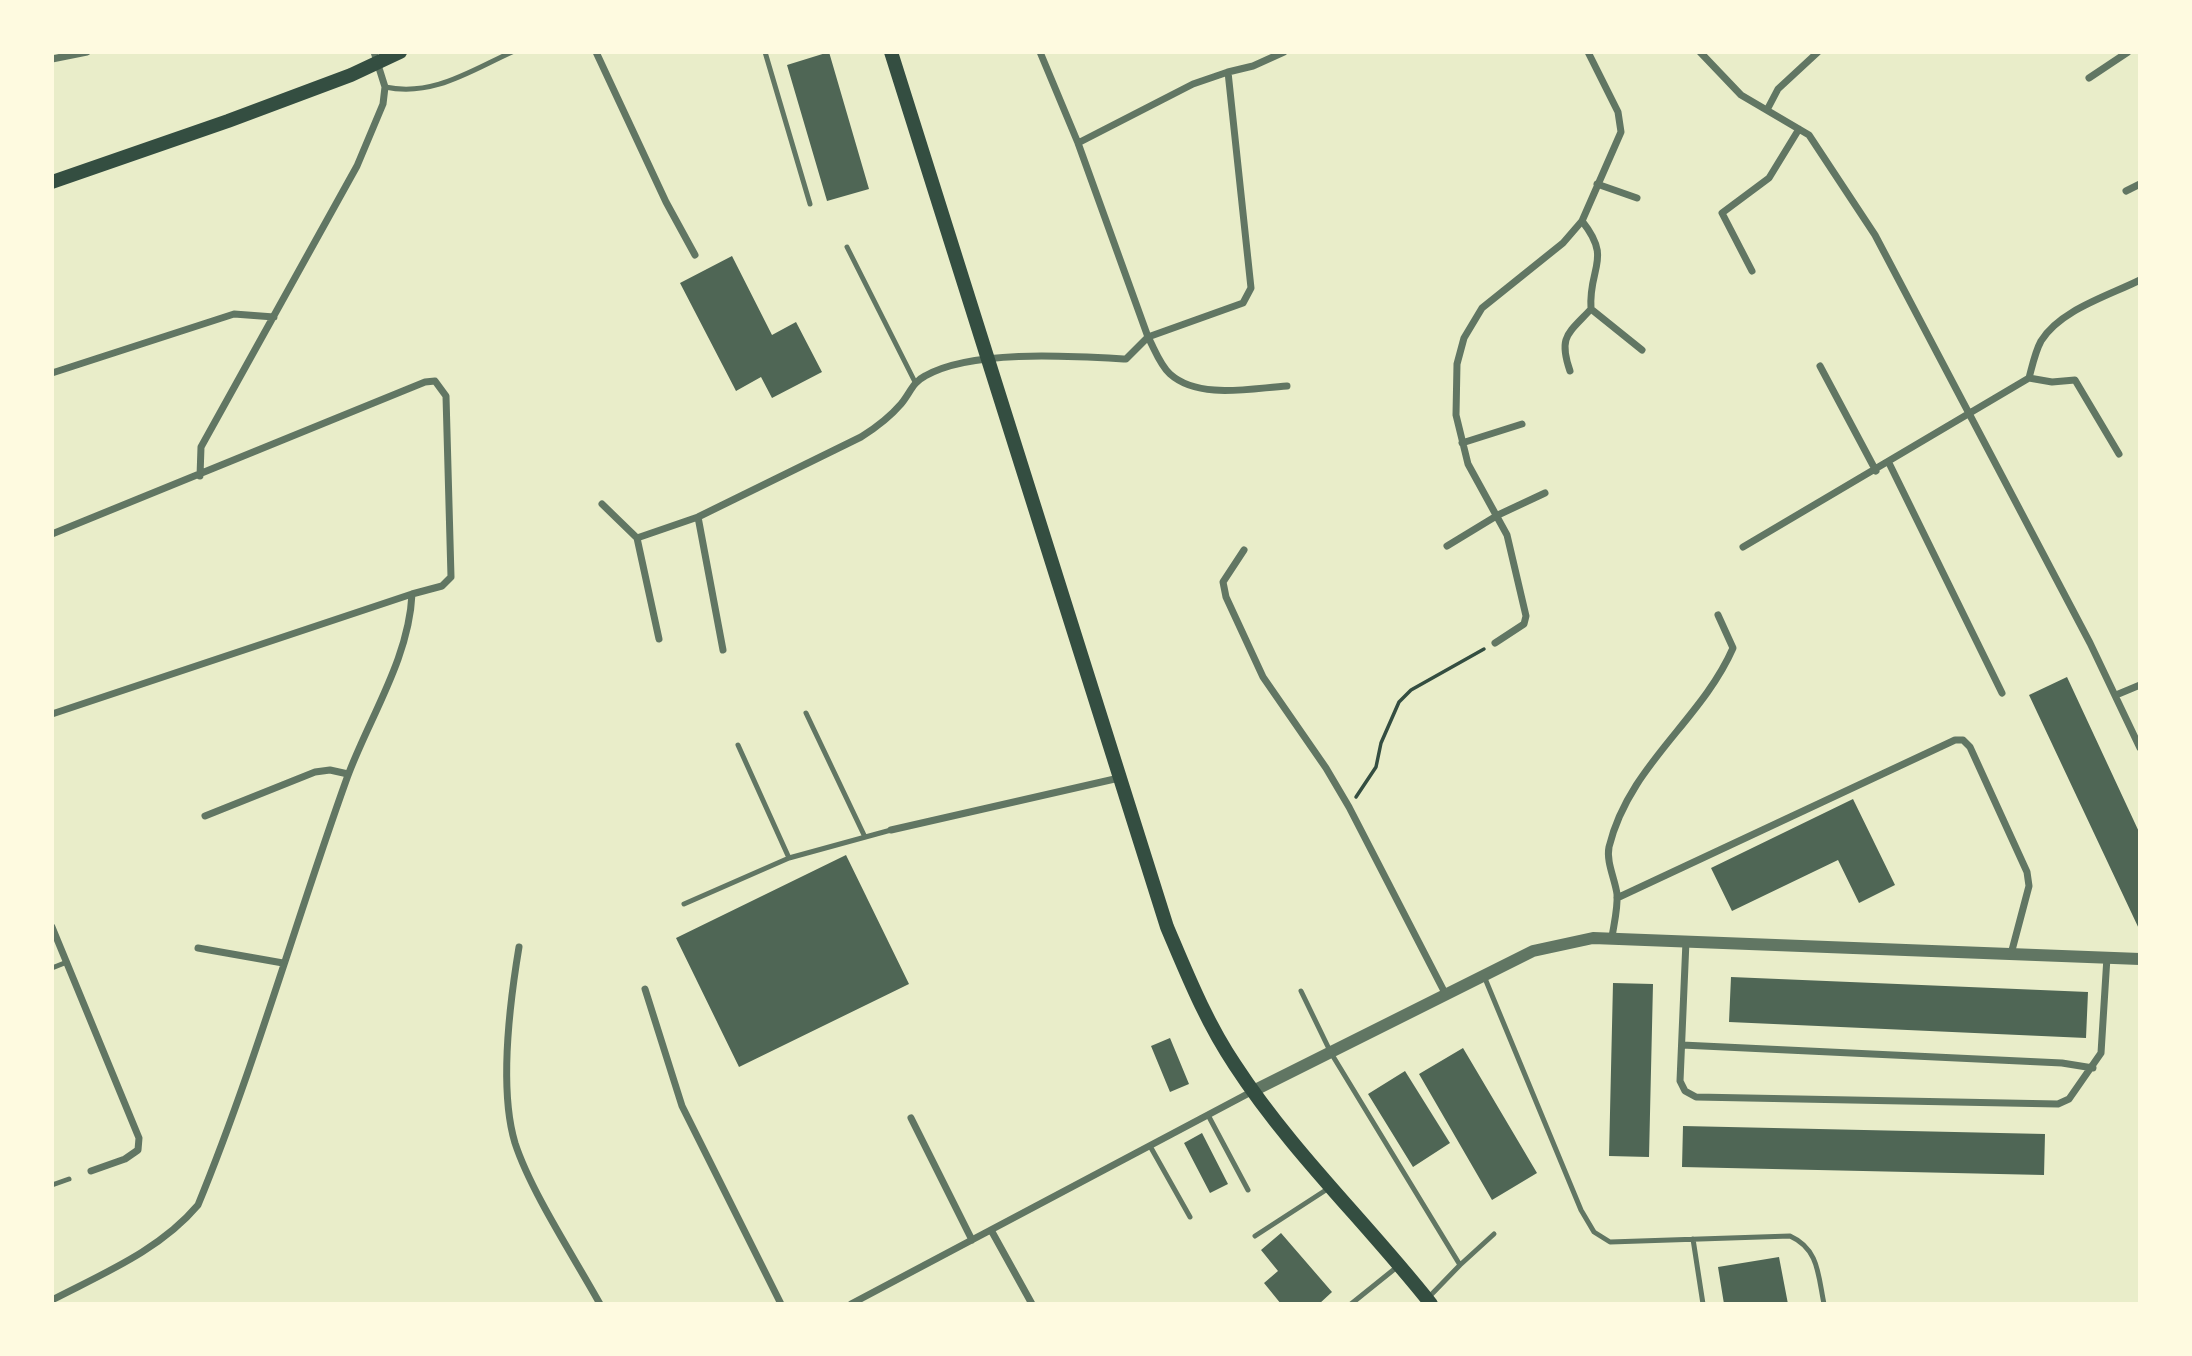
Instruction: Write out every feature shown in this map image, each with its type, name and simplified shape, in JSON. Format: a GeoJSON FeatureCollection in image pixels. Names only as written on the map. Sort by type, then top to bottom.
{"type":"FeatureCollection","features":[{"type":"Feature","properties":{"kind":"main road"},"geometry":{"type":"LineString","coordinates":[[52,182],[229,121],[351,75],[376,57],[400,52]]}},
{"type":"Feature","properties":{"kind":"main road"},"geometry":{"type":"LineString","coordinates":[[891,52],[1167,927],[1191,983],[1214,1031],[1253,1091],[1429,1301]]}},
{"type":"Feature","properties":{"kind":"street"},"geometry":{"type":"LineString","coordinates":[[52,60],[87,52]]}},
{"type":"Feature","properties":{"kind":"street"},"geometry":{"type":"LineString","coordinates":[[596,52],[666,202],[695,254]]}},
{"type":"Feature","properties":{"kind":"street"},"geometry":{"type":"LineString","coordinates":[[1040,52],[1078,143],[1148,337],[1164,367],[1183,383],[1217,390],[1287,386]]}},
{"type":"Feature","properties":{"kind":"street"},"geometry":{"type":"LineString","coordinates":[[1078,143],[1193,84],[1253,66],[1284,52]]}},
{"type":"Feature","properties":{"kind":"street"},"geometry":{"type":"LineString","coordinates":[[1495,643],[1524,624],[1526,616],[1507,535],[1499,515],[1468,464],[1456,415],[1455,388],[1464,338],[1492,298],[1563,243],[1582,221],[1621,132],[1621,120],[1588,52]]}},
{"type":"Feature","properties":{"kind":"street"},"geometry":{"type":"LineString","coordinates":[[1700,52],[1741,95],[1799,129],[1819,146],[1875,235],[2116,695],[2140,748]]}},
{"type":"Feature","properties":{"kind":"street"},"geometry":{"type":"LineString","coordinates":[[1767,110],[1779,89],[1818,52]]}},
{"type":"Feature","properties":{"kind":"street"},"geometry":{"type":"LineString","coordinates":[[2089,78],[2128,52]]}},
{"type":"Feature","properties":{"kind":"street"},"geometry":{"type":"LineString","coordinates":[[200,476],[201,447],[349,183],[383,104],[385,88],[376,57]]}},
{"type":"Feature","properties":{"kind":"street"},"geometry":{"type":"LineString","coordinates":[[637,538],[698,517],[884,423],[915,382],[937,370],[989,359],[1073,356],[1126,359],[1148,337],[1220,313],[1249,298],[1251,288],[1228,72]]}},
{"type":"Feature","properties":{"kind":"street"},"geometry":{"type":"LineString","coordinates":[[1752,271],[1722,213],[1769,178],[1799,129]]}},
{"type":"Feature","properties":{"kind":"street"},"geometry":{"type":"LineString","coordinates":[[1597,184],[1637,198]]}},
{"type":"Feature","properties":{"kind":"street"},"geometry":{"type":"LineString","coordinates":[[2126,191],[2140,184]]}},
{"type":"Feature","properties":{"kind":"street"},"geometry":{"type":"LineString","coordinates":[[1570,371],[1562,347],[1564,338],[1591,309],[1590,289],[1600,260],[1599,248],[1582,221]]}},
{"type":"Feature","properties":{"kind":"street"},"geometry":{"type":"LineString","coordinates":[[1743,547],[1876,471],[2028,378],[2040,342],[2052,328],[2073,313],[2140,280]]}},
{"type":"Feature","properties":{"kind":"street"},"geometry":{"type":"LineString","coordinates":[[1591,309],[1643,349]]}},
{"type":"Feature","properties":{"kind":"street"},"geometry":{"type":"LineString","coordinates":[[52,373],[234,314],[274,317]]}},
{"type":"Feature","properties":{"kind":"street"},"geometry":{"type":"LineString","coordinates":[[1820,366],[1876,471]]}},
{"type":"Feature","properties":{"kind":"street"},"geometry":{"type":"LineString","coordinates":[[2028,378],[2052,382],[2075,380],[2119,454]]}},
{"type":"Feature","properties":{"kind":"street"},"geometry":{"type":"LineString","coordinates":[[52,534],[200,476],[425,382],[435,381],[446,396],[451,577],[442,586],[52,714]]}},
{"type":"Feature","properties":{"kind":"street"},"geometry":{"type":"LineString","coordinates":[[1462,443],[1522,424]]}},
{"type":"Feature","properties":{"kind":"street"},"geometry":{"type":"LineString","coordinates":[[1889,463],[2002,693]]}},
{"type":"Feature","properties":{"kind":"street"},"geometry":{"type":"LineString","coordinates":[[1447,547],[1499,515],[1545,493]]}},
{"type":"Feature","properties":{"kind":"street"},"geometry":{"type":"LineString","coordinates":[[602,503],[637,538],[659,639]]}},
{"type":"Feature","properties":{"kind":"street"},"geometry":{"type":"LineString","coordinates":[[698,517],[723,650]]}},
{"type":"Feature","properties":{"kind":"street"},"geometry":{"type":"LineString","coordinates":[[1244,550],[1226,572],[1223,582],[1226,597],[1262,677],[1326,768],[1349,807],[1446,995]]}},
{"type":"Feature","properties":{"kind":"street"},"geometry":{"type":"LineString","coordinates":[[52,1300],[144,1252],[180,1226],[198,1205],[348,774],[398,658],[411,615],[412,594]]}},
{"type":"Feature","properties":{"kind":"street"},"geometry":{"type":"LineString","coordinates":[[1612,937],[1618,898],[1608,850],[1630,795],[1644,769],[1722,674],[1733,648],[1718,615]]}},
{"type":"Feature","properties":{"kind":"street"},"geometry":{"type":"LineString","coordinates":[[2116,695],[2140,685]]}},
{"type":"Feature","properties":{"kind":"street"},"geometry":{"type":"LineString","coordinates":[[1618,898],[1955,740],[1963,740],[1970,747],[2027,872],[2029,886],[2011,954]]}},
{"type":"Feature","properties":{"kind":"street"},"geometry":{"type":"LineString","coordinates":[[205,816],[315,772],[348,774]]}},
{"type":"Feature","properties":{"kind":"street"},"geometry":{"type":"LineString","coordinates":[[891,830],[1120,778]]}},
{"type":"Feature","properties":{"kind":"street"},"geometry":{"type":"LineString","coordinates":[[52,927],[139,1138],[138,1150],[125,1159],[91,1171]]}},
{"type":"Feature","properties":{"kind":"street"},"geometry":{"type":"LineString","coordinates":[[850,1304],[1253,1091],[1550,945],[1612,937],[2140,959]]}},
{"type":"Feature","properties":{"kind":"street"},"geometry":{"type":"LineString","coordinates":[[1686,940],[1680,1081],[1685,1091],[1696,1097],[2058,1104],[2068,1099],[2102,1053],[2107,957]]}},
{"type":"Feature","properties":{"kind":"street"},"geometry":{"type":"LineString","coordinates":[[519,947],[511,998],[509,1106],[515,1143],[529,1175],[600,1304]]}},
{"type":"Feature","properties":{"kind":"street"},"geometry":{"type":"LineString","coordinates":[[198,948],[283,963]]}},
{"type":"Feature","properties":{"kind":"street"},"geometry":{"type":"LineString","coordinates":[[645,989],[682,1106],[781,1304]]}},
{"type":"Feature","properties":{"kind":"street"},"geometry":{"type":"LineString","coordinates":[[1682,1045],[2063,1063],[2093,1068]]}},
{"type":"Feature","properties":{"kind":"street"},"geometry":{"type":"LineString","coordinates":[[911,1118],[972,1240]]}},
{"type":"Feature","properties":{"kind":"street"},"geometry":{"type":"LineString","coordinates":[[991,1230],[1032,1304]]}},
{"type":"Feature","properties":{"kind":"lane"},"geometry":{"type":"LineString","coordinates":[[385,88],[409,92],[428,89],[512,52]]}},
{"type":"Feature","properties":{"kind":"lane"},"geometry":{"type":"LineString","coordinates":[[765,52],[810,204]]}},
{"type":"Feature","properties":{"kind":"lane"},"geometry":{"type":"LineString","coordinates":[[847,247],[915,382]]}},
{"type":"Feature","properties":{"kind":"lane"},"geometry":{"type":"LineString","coordinates":[[806,713],[864,835]]}},
{"type":"Feature","properties":{"kind":"lane"},"geometry":{"type":"LineString","coordinates":[[738,745],[789,858]]}},
{"type":"Feature","properties":{"kind":"lane"},"geometry":{"type":"LineString","coordinates":[[684,904],[789,858],[864,835],[891,830]]}},
{"type":"Feature","properties":{"kind":"lane"},"geometry":{"type":"LineString","coordinates":[[52,968],[67,962]]}},
{"type":"Feature","properties":{"kind":"lane"},"geometry":{"type":"LineString","coordinates":[[1484,976],[1581,1210],[1594,1232],[1610,1242],[1790,1236],[1805,1242],[1815,1259],[1824,1304]]}},
{"type":"Feature","properties":{"kind":"lane"},"geometry":{"type":"LineString","coordinates":[[1301,991],[1332,1053],[1460,1265]]}},
{"type":"Feature","properties":{"kind":"lane"},"geometry":{"type":"LineString","coordinates":[[1208,1115],[1248,1190]]}},
{"type":"Feature","properties":{"kind":"lane"},"geometry":{"type":"LineString","coordinates":[[1150,1146],[1189,1217]]}},
{"type":"Feature","properties":{"kind":"lane"},"geometry":{"type":"LineString","coordinates":[[52,1185],[69,1179]]}},
{"type":"Feature","properties":{"kind":"lane"},"geometry":{"type":"LineString","coordinates":[[1255,1236],[1331,1187]]}},
{"type":"Feature","properties":{"kind":"lane"},"geometry":{"type":"LineString","coordinates":[[1429,1301],[1460,1265],[1494,1234]]}},
{"type":"Feature","properties":{"kind":"lane"},"geometry":{"type":"LineString","coordinates":[[1693,1239],[1703,1304]]}},
{"type":"Feature","properties":{"kind":"lane"},"geometry":{"type":"LineString","coordinates":[[1350,1304],[1399,1265]]}},
{"type":"Feature","properties":{"kind":"path"},"geometry":{"type":"LineString","coordinates":[[1349,807],[1376,767],[1381,743],[1399,702],[1411,690],[1495,643]]}},
{"type":"Feature","properties":{"kind":"building"},"geometry":{"type":"Polygon","coordinates":[[[829,52],[869,189],[827,201],[787,65],[829,52]]]}},
{"type":"Feature","properties":{"kind":"building"},"geometry":{"type":"Polygon","coordinates":[[[732,256],[772,335],[796,322],[822,372],[772,398],[761,377],[736,391],[680,283],[732,256]]]}},
{"type":"Feature","properties":{"kind":"building"},"geometry":{"type":"Polygon","coordinates":[[[2067,677],[2140,834],[2140,931],[2029,695],[2067,677]]]}},
{"type":"Feature","properties":{"kind":"building"},"geometry":{"type":"Polygon","coordinates":[[[1853,799],[1895,885],[1859,903],[1838,860],[1732,911],[1711,868],[1853,799]]]}},
{"type":"Feature","properties":{"kind":"building"},"geometry":{"type":"Polygon","coordinates":[[[846,855],[909,984],[739,1067],[676,938],[846,855]]]}},
{"type":"Feature","properties":{"kind":"building"},"geometry":{"type":"Polygon","coordinates":[[[1731,977],[2088,992],[2086,1038],[1729,1022],[1731,977]]]}},
{"type":"Feature","properties":{"kind":"building"},"geometry":{"type":"Polygon","coordinates":[[[1613,983],[1653,984],[1649,1157],[1609,1156],[1613,983]]]}},
{"type":"Feature","properties":{"kind":"building"},"geometry":{"type":"Polygon","coordinates":[[[1170,1038],[1189,1084],[1170,1092],[1151,1046],[1170,1038]]]}},
{"type":"Feature","properties":{"kind":"building"},"geometry":{"type":"Polygon","coordinates":[[[1463,1048],[1537,1173],[1492,1200],[1419,1074],[1463,1048]]]}},
{"type":"Feature","properties":{"kind":"building"},"geometry":{"type":"Polygon","coordinates":[[[1405,1071],[1450,1143],[1413,1167],[1368,1094],[1405,1071]]]}},
{"type":"Feature","properties":{"kind":"building"},"geometry":{"type":"Polygon","coordinates":[[[1683,1126],[2045,1134],[2044,1175],[1682,1167],[1683,1126]]]}},
{"type":"Feature","properties":{"kind":"building"},"geometry":{"type":"Polygon","coordinates":[[[1202,1133],[1228,1184],[1210,1193],[1184,1143],[1202,1133]]]}},
{"type":"Feature","properties":{"kind":"building"},"geometry":{"type":"Polygon","coordinates":[[[1281,1233],[1332,1292],[1319,1304],[1281,1304],[1264,1283],[1278,1271],[1261,1250],[1281,1233]]]}},
{"type":"Feature","properties":{"kind":"building"},"geometry":{"type":"Polygon","coordinates":[[[1779,1257],[1788,1304],[1724,1304],[1718,1267],[1779,1257]]]}}]}
